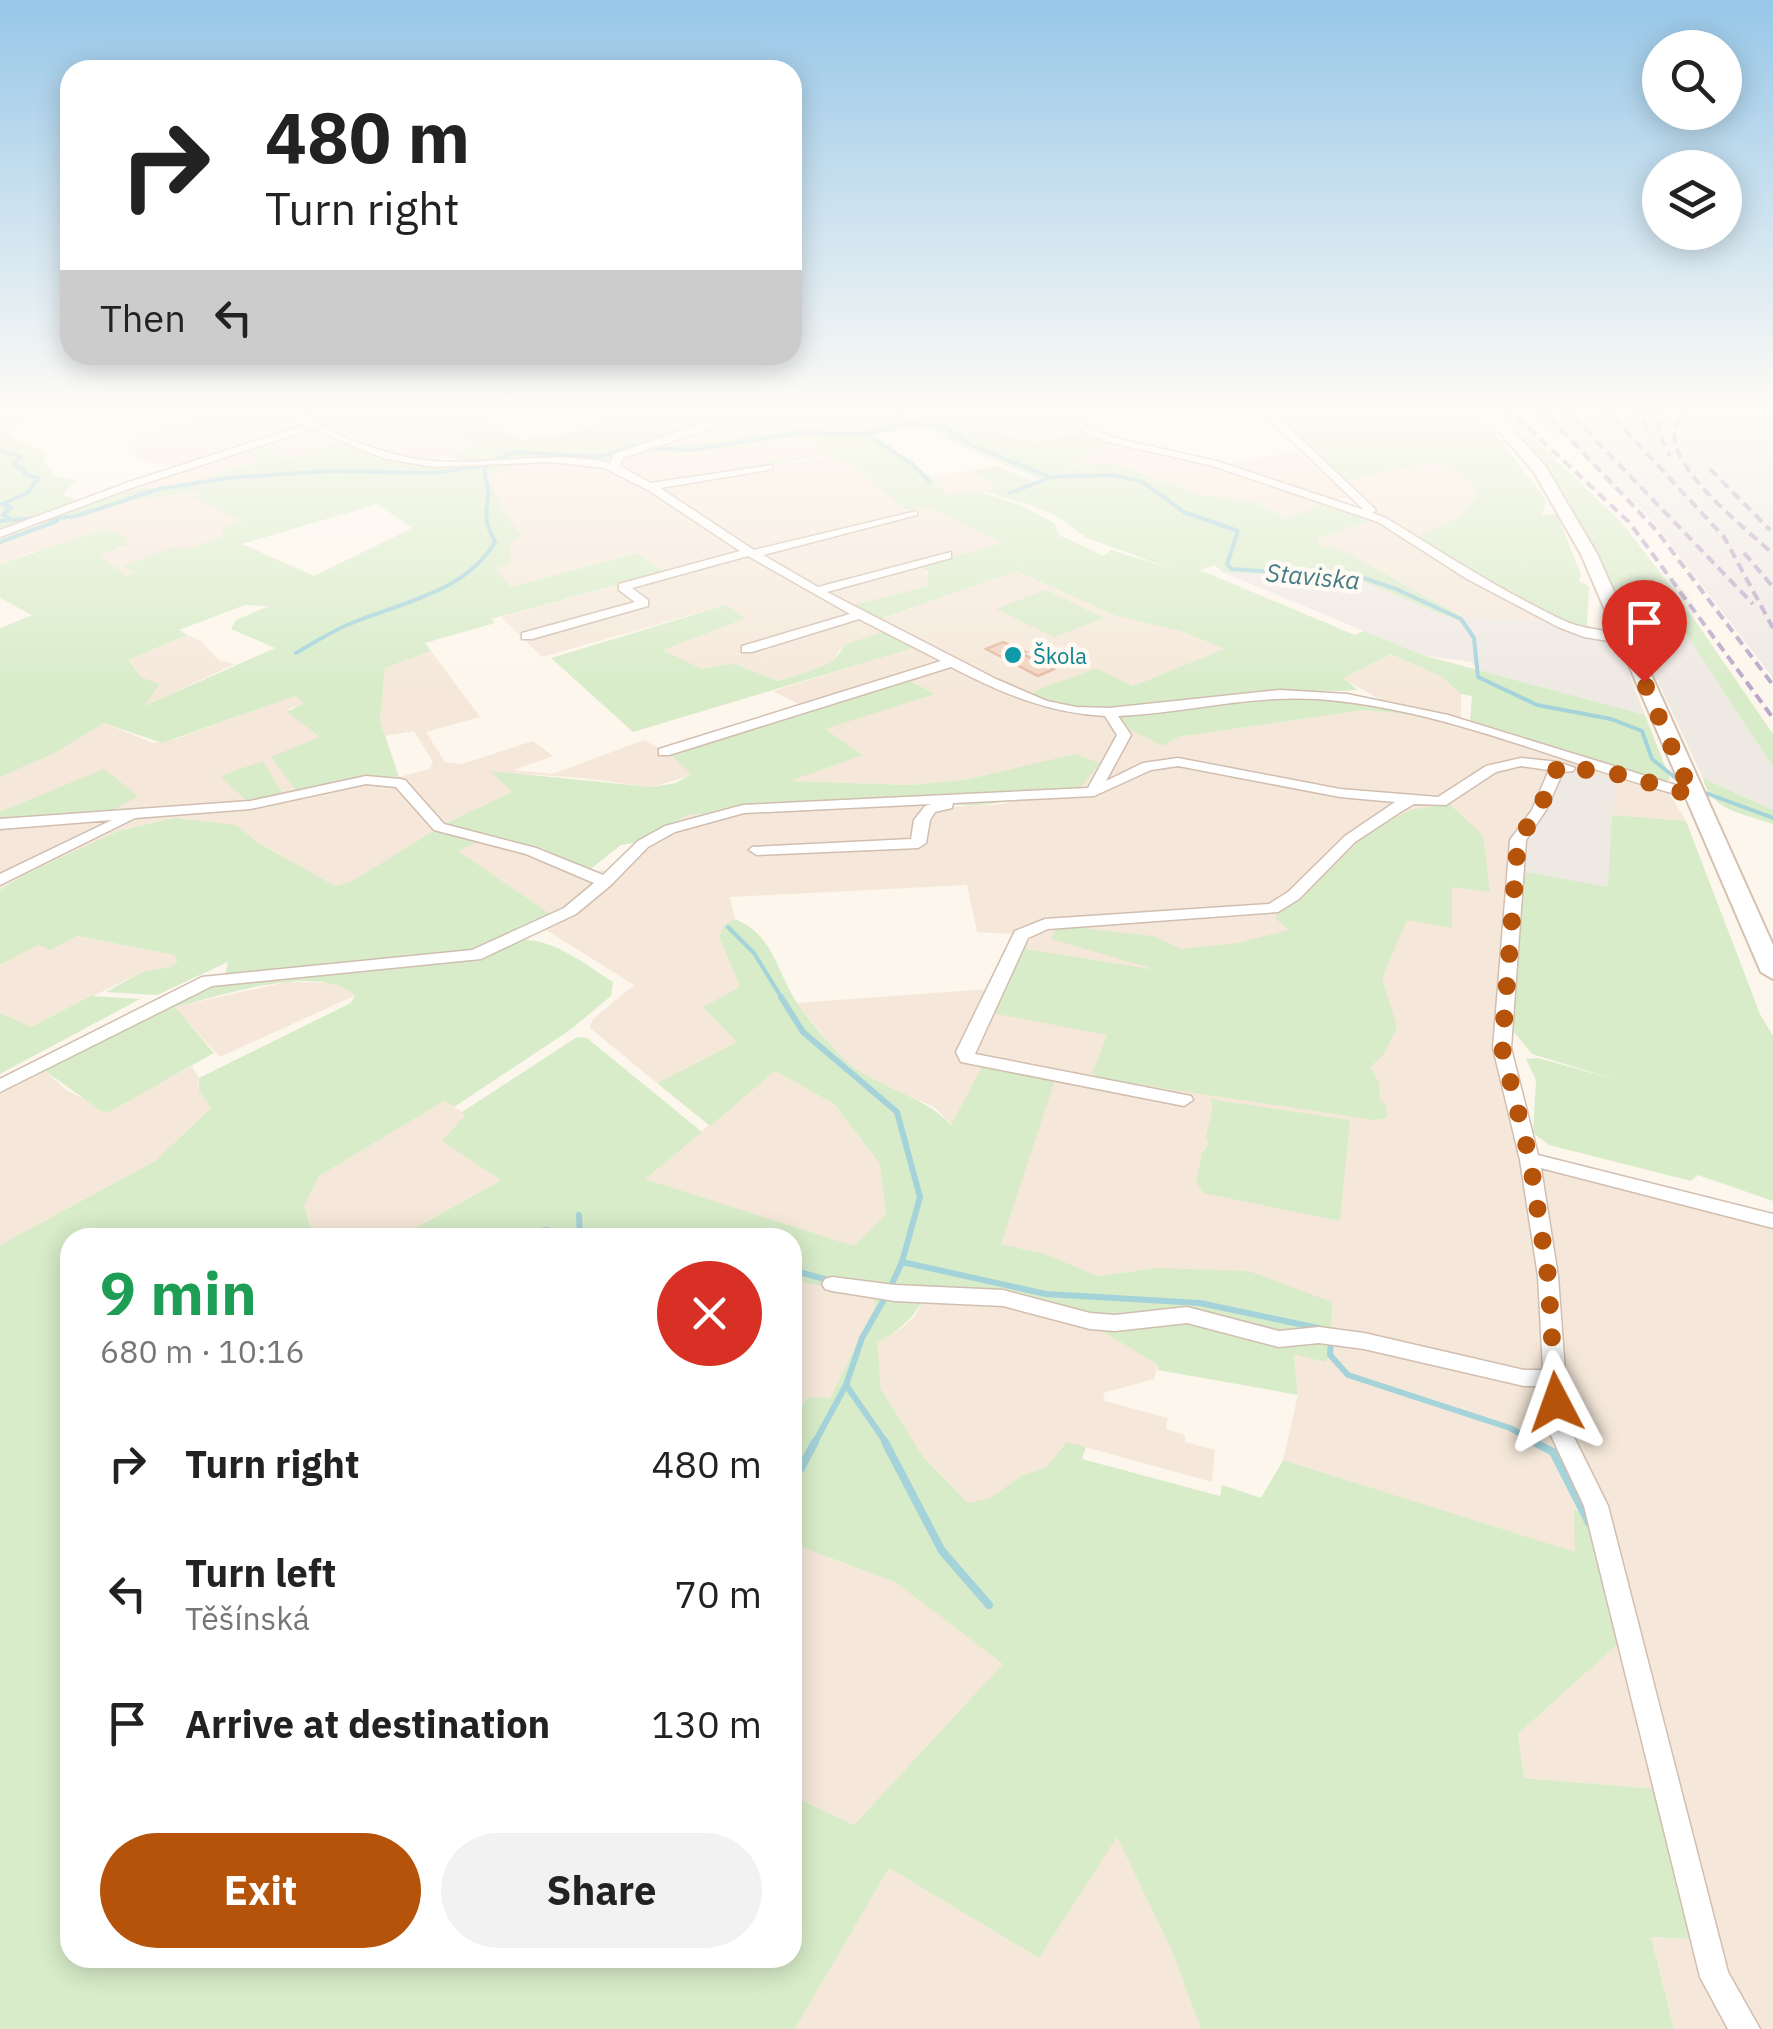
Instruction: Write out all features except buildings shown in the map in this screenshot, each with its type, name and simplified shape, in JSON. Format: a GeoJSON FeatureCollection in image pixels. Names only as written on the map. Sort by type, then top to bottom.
{"type":"FeatureCollection","features":[{"type":"Feature","properties":{"kind":"main road"},"geometry":{"type":"LineString","coordinates":[[1560,501],[1627,640],[1773,972]]}},
{"type":"Feature","properties":{"kind":"street"},"geometry":{"type":"LineString","coordinates":[[0,534],[88,501]]}},
{"type":"Feature","properties":{"kind":"street"},"geometry":{"type":"LineString","coordinates":[[668,501],[861,615],[952,662],[1063,710],[1110,714],[1231,696],[1308,694],[1379,701],[1467,724],[1623,775]]}},
{"type":"Feature","properties":{"kind":"street"},"geometry":{"type":"LineString","coordinates":[[1325,501],[1382,520]]}},
{"type":"Feature","properties":{"kind":"street"},"geometry":{"type":"LineString","coordinates":[[1361,501],[1382,520],[1471,576],[1562,624],[1627,640]]}},
{"type":"Feature","properties":{"kind":"street"},"geometry":{"type":"LineString","coordinates":[[527,636],[644,603],[623,586],[913,513]]}},
{"type":"Feature","properties":{"kind":"street"},"geometry":{"type":"LineString","coordinates":[[818,590],[947,555]]}},
{"type":"Feature","properties":{"kind":"street"},"geometry":{"type":"LineString","coordinates":[[747,648],[861,615]]}},
{"type":"Feature","properties":{"kind":"street"},"geometry":{"type":"LineString","coordinates":[[664,752],[952,662]]}},
{"type":"Feature","properties":{"kind":"street"},"geometry":{"type":"LineString","coordinates":[[1094,792],[1100,770],[1119,749],[1124,736],[1110,714]]}},
{"type":"Feature","properties":{"kind":"street"},"geometry":{"type":"LineString","coordinates":[[0,1086],[208,981],[475,955],[570,911],[643,844],[670,828],[726,813],[1094,792],[1148,766],[1178,762],[1340,793],[1408,801],[1442,802],[1491,770],[1522,762],[1690,788]]}},
{"type":"Feature","properties":{"kind":"street"},"geometry":{"type":"LineString","coordinates":[[1558,766],[1539,810],[1518,840],[1502,1048],[1530,1160],[1548,1276],[1558,1427],[1596,1506],[1715,1977],[1744,2029]]}},
{"type":"Feature","properties":{"kind":"street"},"geometry":{"type":"LineString","coordinates":[[0,824],[250,804],[366,780],[384,780],[400,783],[439,827],[532,850],[604,882]]}},
{"type":"Feature","properties":{"kind":"street"},"geometry":{"type":"LineString","coordinates":[[1184,1100],[977,1063],[967,1058],[965,1052],[1021,934],[1045,924],[1272,909],[1295,898],[1316,870],[1383,813],[1408,801]]}},
{"type":"Feature","properties":{"kind":"street"},"geometry":{"type":"LineString","coordinates":[[756,850],[918,843],[922,820],[930,808],[957,802]]}},
{"type":"Feature","properties":{"kind":"street"},"geometry":{"type":"LineString","coordinates":[[0,880],[137,813]]}},
{"type":"Feature","properties":{"kind":"street"},"geometry":{"type":"LineString","coordinates":[[1530,1160],[1773,1221]]}},
{"type":"Feature","properties":{"kind":"street"},"geometry":{"type":"LineString","coordinates":[[832,1284],[888,1292],[1003,1298],[1090,1321],[1115,1323],[1187,1315],[1279,1338],[1330,1336],[1524,1378],[1554,1378]]}},
{"type":"Feature","properties":{"kind":"shaded area"},"geometry":{"type":"Polygon","coordinates":[[[117,501],[214,501],[244,521],[224,536],[125,567],[136,573],[133,575],[126,576],[99,555],[124,547],[31,552],[0,564],[0,535],[58,512],[72,517],[117,501]]]}},
{"type":"Feature","properties":{"kind":"shaded area"},"geometry":{"type":"Polygon","coordinates":[[[498,501],[913,501],[1003,543],[922,567],[930,578],[928,586],[854,605],[884,618],[1017,571],[1114,615],[1183,632],[1226,649],[1131,686],[1108,709],[1163,746],[1178,737],[1364,710],[1404,713],[1342,678],[1391,654],[1442,677],[1461,694],[1461,720],[1663,783],[1686,821],[1612,815],[1616,779],[1562,771],[1507,1045],[1529,1149],[1544,1158],[1773,1218],[1773,2029],[1674,2029],[1651,1937],[1692,1939],[1658,1789],[1524,1778],[1518,1734],[1619,1643],[1575,1553],[1283,1460],[1298,1395],[1294,1353],[1330,1355],[1329,1325],[1157,1268],[1098,1276],[1045,1254],[1000,1244],[952,1125],[934,1107],[861,1075],[796,1003],[989,989],[1013,934],[977,932],[967,885],[730,897],[735,919],[724,925],[719,937],[740,987],[737,1042],[657,1083],[590,1028],[593,1019],[634,985],[546,930],[537,920],[549,914],[457,851],[476,841],[551,861],[559,856],[588,871],[607,870],[640,839],[688,815],[927,799],[952,807],[1004,804],[1018,798],[970,779],[912,785],[787,781],[862,754],[824,729],[934,694],[906,679],[808,709],[773,691],[911,648],[840,649],[835,659],[823,666],[778,681],[733,663],[702,669],[662,650],[745,618],[726,605],[542,657],[501,617],[663,573],[636,553],[511,587],[496,568],[509,543],[522,535],[498,501]]]}},
{"type":"Feature","properties":{"kind":"shaded area"},"geometry":{"type":"Polygon","coordinates":[[[1245,501],[1328,501],[1286,520],[1255,502],[1245,501]]]}},
{"type":"Feature","properties":{"kind":"shaded area"},"geometry":{"type":"Polygon","coordinates":[[[1357,501],[1472,501],[1459,517],[1421,536],[1552,622],[1462,617],[1348,553],[1319,545],[1318,539],[1374,519],[1357,501]]]}},
{"type":"Feature","properties":{"kind":"shaded area"},"geometry":{"type":"Polygon","coordinates":[[[1633,501],[1773,501],[1773,678],[1633,501]]]}},
{"type":"Feature","properties":{"kind":"shaded area"},"geometry":{"type":"Polygon","coordinates":[[[1222,572],[1357,579],[1445,616],[1552,622],[1607,640],[1612,652],[1623,658],[1645,715],[1557,709],[1482,678],[1472,662],[1422,655],[1222,572]]]}},
{"type":"Feature","properties":{"kind":"shaded area"},"geometry":{"type":"Polygon","coordinates":[[[1634,630],[1686,634],[1773,767],[1773,810],[1703,778],[1634,630]]]}},
{"type":"Feature","properties":{"kind":"shaded area"},"geometry":{"type":"Polygon","coordinates":[[[187,635],[201,641],[219,660],[235,664],[142,707],[159,684],[141,677],[128,660],[187,635]]]}},
{"type":"Feature","properties":{"kind":"shaded area"},"geometry":{"type":"Polygon","coordinates":[[[431,651],[480,717],[426,732],[445,762],[462,764],[533,741],[553,756],[514,770],[552,774],[644,740],[670,754],[692,775],[652,787],[492,772],[513,792],[448,822],[352,881],[334,886],[227,824],[174,818],[118,831],[23,875],[0,890],[0,777],[53,754],[104,723],[153,743],[176,739],[296,695],[305,703],[288,709],[321,737],[353,780],[399,777],[430,769],[433,762],[414,731],[385,736],[380,721],[385,668],[431,651]]]}},
{"type":"Feature","properties":{"kind":"shaded area"},"geometry":{"type":"Polygon","coordinates":[[[1563,770],[1616,779],[1609,888],[1520,871],[1522,840],[1563,770]]]}},
{"type":"Feature","properties":{"kind":"shaded area"},"geometry":{"type":"Polygon","coordinates":[[[77,936],[174,955],[179,961],[170,967],[142,972],[30,1027],[0,1013],[0,965],[38,944],[51,950],[77,936]]]}},
{"type":"Feature","properties":{"kind":"shaded area"},"geometry":{"type":"Polygon","coordinates":[[[286,982],[342,983],[356,995],[220,1057],[174,1007],[286,982]]]}},
{"type":"Feature","properties":{"kind":"shaded area"},"geometry":{"type":"Polygon","coordinates":[[[192,1066],[212,1107],[155,1161],[0,1245],[0,1090],[42,1068],[66,1090],[109,1111],[192,1066]]]}},
{"type":"Feature","properties":{"kind":"shaded area"},"geometry":{"type":"Polygon","coordinates":[[[775,1071],[834,1104],[880,1164],[886,1215],[854,1247],[643,1179],[775,1071]]]}},
{"type":"Feature","properties":{"kind":"shaded area"},"geometry":{"type":"Polygon","coordinates":[[[444,1101],[466,1114],[443,1140],[502,1179],[415,1228],[311,1228],[303,1206],[319,1176],[444,1101]]]}},
{"type":"Feature","properties":{"kind":"shaded area"},"geometry":{"type":"Polygon","coordinates":[[[802,1282],[874,1297],[876,1305],[830,1398],[809,1397],[802,1405],[802,1282]]]}},
{"type":"Feature","properties":{"kind":"shaded area"},"geometry":{"type":"Polygon","coordinates":[[[926,1295],[1065,1309],[1158,1364],[1154,1379],[1103,1393],[1105,1401],[1168,1418],[1166,1429],[1185,1435],[1185,1442],[1215,1450],[1212,1482],[1067,1442],[1046,1467],[1021,1476],[990,1498],[968,1503],[924,1458],[881,1389],[876,1343],[915,1316],[926,1295]]]}},
{"type":"Feature","properties":{"kind":"shaded area"},"geometry":{"type":"Polygon","coordinates":[[[802,1547],[895,1582],[1004,1664],[854,1825],[802,1800],[802,1547]]]}},
{"type":"Feature","properties":{"kind":"shaded area"},"geometry":{"type":"Polygon","coordinates":[[[1117,1836],[1171,1949],[1201,2029],[795,2029],[889,1868],[1039,1958],[1117,1836]]]}},
{"type":"Feature","properties":{"kind":"green space"},"geometry":{"type":"Polygon","coordinates":[[[0,501],[117,501],[72,517],[57,512],[0,535],[0,501]]]}},
{"type":"Feature","properties":{"kind":"green space"},"geometry":{"type":"Polygon","coordinates":[[[201,501],[498,501],[522,535],[509,544],[511,563],[496,568],[511,587],[636,553],[665,572],[491,619],[495,623],[425,643],[431,651],[385,668],[380,721],[399,777],[378,776],[296,791],[271,757],[320,737],[287,712],[304,703],[295,696],[162,743],[104,723],[53,754],[0,777],[0,628],[32,615],[0,598],[0,564],[106,529],[127,537],[123,542],[128,544],[100,556],[127,576],[135,573],[123,566],[171,548],[189,549],[223,536],[223,528],[243,521],[201,501]],[[377,504],[242,544],[314,576],[412,528],[377,504]],[[245,605],[179,630],[187,635],[128,660],[141,677],[160,684],[144,706],[275,648],[231,629],[236,620],[269,606],[245,605]]]}},
{"type":"Feature","properties":{"kind":"green space"},"geometry":{"type":"Polygon","coordinates":[[[896,501],[1007,501],[1055,524],[1059,535],[1104,556],[1111,550],[1173,569],[1087,538],[1053,514],[1015,501],[1245,501],[1255,502],[1286,520],[1325,502],[1374,519],[1318,539],[1319,545],[1348,553],[1462,617],[1445,616],[1357,579],[1222,572],[1215,565],[1200,570],[1355,635],[1364,631],[1422,655],[1645,715],[1670,779],[1663,783],[1470,722],[1472,696],[1461,694],[1442,677],[1391,654],[1343,678],[1358,690],[1316,692],[1390,706],[1408,714],[1364,710],[1178,737],[1163,746],[1127,728],[1117,716],[1149,703],[1091,708],[1062,705],[1034,697],[1033,693],[1097,668],[1132,686],[1225,649],[1183,632],[1114,615],[1017,571],[877,620],[853,605],[928,586],[928,572],[920,566],[1002,543],[927,507],[907,510],[896,501]]]}},
{"type":"Feature","properties":{"kind":"green space"},"geometry":{"type":"Polygon","coordinates":[[[1472,501],[1546,501],[1542,515],[1557,514],[1581,575],[1579,581],[1589,586],[1587,626],[1560,620],[1421,540],[1420,536],[1459,517],[1472,501]]]}},
{"type":"Feature","properties":{"kind":"green space"},"geometry":{"type":"Polygon","coordinates":[[[1569,501],[1599,501],[1621,522],[1676,593],[1773,734],[1773,767],[1686,634],[1634,630],[1569,501]]]}},
{"type":"Feature","properties":{"kind":"green space"},"geometry":{"type":"Polygon","coordinates":[[[1045,590],[1104,618],[1054,637],[996,609],[1045,590]]]}},
{"type":"Feature","properties":{"kind":"green space"},"geometry":{"type":"Polygon","coordinates":[[[726,605],[746,618],[663,650],[702,669],[733,663],[778,681],[823,666],[835,659],[846,644],[882,632],[913,648],[633,732],[551,658],[726,605]]]}},
{"type":"Feature","properties":{"kind":"green space"},"geometry":{"type":"Polygon","coordinates":[[[906,679],[935,694],[825,729],[863,755],[790,781],[912,785],[970,779],[1075,754],[1100,763],[1076,793],[997,803],[951,804],[927,799],[688,815],[634,843],[621,845],[588,871],[542,848],[486,837],[458,851],[550,914],[522,927],[517,940],[556,947],[579,960],[613,982],[611,996],[570,1030],[454,1107],[444,1101],[319,1176],[304,1206],[311,1228],[60,1228],[60,1968],[802,1968],[802,1800],[854,1825],[1003,1664],[895,1582],[802,1547],[802,1405],[809,1397],[830,1398],[876,1305],[873,1297],[802,1282],[802,1229],[854,1246],[886,1214],[880,1164],[834,1104],[775,1071],[710,1126],[657,1083],[737,1042],[703,1007],[740,987],[719,937],[724,925],[735,919],[766,944],[801,1009],[849,1063],[924,1104],[951,1125],[982,1067],[1055,1080],[1001,1244],[1045,1254],[1098,1276],[1157,1268],[1249,1271],[1332,1302],[1330,1355],[1325,1362],[1294,1354],[1298,1395],[1158,1370],[1157,1364],[1065,1309],[926,1295],[905,1323],[877,1343],[881,1389],[924,1458],[968,1503],[990,1498],[1021,1476],[1046,1467],[1067,1442],[1086,1447],[1082,1459],[1220,1496],[1222,1485],[1261,1498],[1283,1460],[1575,1552],[1574,1510],[1596,1518],[1619,1643],[1518,1734],[1524,1778],[1658,1789],[1693,1939],[1651,1937],[1674,2029],[1201,2029],[1171,1949],[1117,1837],[1039,1958],[889,1868],[795,2029],[0,2029],[0,1245],[155,1161],[211,1108],[199,1091],[199,1078],[351,1003],[355,995],[317,981],[293,981],[175,1007],[214,1053],[109,1112],[101,1111],[44,1070],[173,1007],[171,999],[224,979],[228,962],[157,995],[106,992],[142,972],[170,967],[178,961],[174,955],[77,936],[51,950],[38,945],[0,965],[0,890],[23,875],[118,831],[174,818],[236,825],[257,842],[335,886],[352,881],[448,822],[512,792],[490,771],[652,787],[676,783],[691,774],[670,754],[906,679]]]}},
{"type":"Feature","properties":{"kind":"green space"},"geometry":{"type":"Polygon","coordinates":[[[263,761],[283,794],[247,801],[220,776],[263,761]]]}},
{"type":"Feature","properties":{"kind":"green space"},"geometry":{"type":"Polygon","coordinates":[[[104,769],[138,796],[112,811],[0,819],[0,812],[104,769]]]}},
{"type":"Feature","properties":{"kind":"green space"},"geometry":{"type":"Polygon","coordinates":[[[1703,778],[1773,810],[1773,824],[1721,804],[1713,798],[1703,778]]]}},
{"type":"Feature","properties":{"kind":"green space"},"geometry":{"type":"Polygon","coordinates":[[[1449,804],[1483,835],[1490,892],[1452,887],[1452,928],[1407,920],[1382,978],[1397,1027],[1384,1054],[1370,1067],[1379,1082],[1387,1118],[1374,1120],[1102,1079],[1092,1074],[1107,1035],[991,1013],[1019,948],[1157,970],[1051,939],[1057,925],[1080,924],[1089,929],[1153,936],[1181,949],[1237,943],[1289,930],[1276,919],[1277,914],[1304,895],[1366,834],[1410,810],[1449,804]]]}},
{"type":"Feature","properties":{"kind":"green space"},"geometry":{"type":"Polygon","coordinates":[[[1612,815],[1686,821],[1760,1014],[1773,1036],[1773,1201],[1698,1175],[1691,1181],[1549,1145],[1533,1133],[1536,1080],[1526,1059],[1538,1058],[1614,1079],[1532,1054],[1510,1027],[1520,871],[1608,887],[1612,815]]]}},
{"type":"Feature","properties":{"kind":"green space"},"geometry":{"type":"Polygon","coordinates":[[[91,996],[140,999],[0,1074],[0,1013],[31,1027],[91,996]]]}},
{"type":"Feature","properties":{"kind":"green space"},"geometry":{"type":"Polygon","coordinates":[[[577,1037],[587,1038],[702,1132],[645,1179],[798,1228],[415,1228],[501,1180],[442,1141],[465,1115],[462,1112],[577,1037]]]}},
{"type":"Feature","properties":{"kind":"green space"},"geometry":{"type":"Polygon","coordinates":[[[1210,1099],[1350,1120],[1340,1221],[1203,1193],[1196,1182],[1202,1153],[1209,1144],[1206,1137],[1213,1105],[1210,1099]]]}},
{"type":"Feature","properties":{"kind":"waterway"},"geometry":{"type":"LineString","coordinates":[[10,501],[2,504],[11,507],[3,515],[10,519]]}},
{"type":"Feature","properties":{"kind":"waterway"},"geometry":{"type":"LineString","coordinates":[[49,519],[77,516],[124,501]]}},
{"type":"Feature","properties":{"kind":"waterway"},"geometry":{"type":"LineString","coordinates":[[296,653],[345,626],[411,602],[468,573],[495,542],[487,521],[487,501]]}},
{"type":"Feature","properties":{"kind":"waterway","name":"Staviska"},"geometry":{"type":"LineString","coordinates":[[1169,501],[1184,512],[1238,531],[1227,564],[1232,569],[1364,578],[1461,619],[1474,638],[1478,677],[1537,705],[1611,719],[1642,731],[1652,759],[1683,784]]}},
{"type":"Feature","properties":{"kind":"waterway"},"geometry":{"type":"LineString","coordinates":[[0,521],[37,518]]}},
{"type":"Feature","properties":{"kind":"waterway"},"geometry":{"type":"LineString","coordinates":[[0,542],[57,521]]}},
{"type":"Feature","properties":{"kind":"waterway","name":"Staviska"},"geometry":{"type":"LineString","coordinates":[[1703,792],[1773,818]]}},
{"type":"Feature","properties":{"kind":"waterway"},"geometry":{"type":"LineString","coordinates":[[728,927],[754,953],[783,1000]]}},
{"type":"Feature","properties":{"kind":"waterway"},"geometry":{"type":"LineString","coordinates":[[781,997],[803,1032],[897,1112],[920,1197],[902,1262]]}},
{"type":"Feature","properties":{"kind":"waterway"},"geometry":{"type":"LineString","coordinates":[[579,1215],[580,1228]]}},
{"type":"Feature","properties":{"kind":"waterway"},"geometry":{"type":"LineString","coordinates":[[891,1286],[902,1262]]}},
{"type":"Feature","properties":{"kind":"waterway"},"geometry":{"type":"LineString","coordinates":[[902,1262],[1046,1294],[1200,1303],[1318,1328]]}},
{"type":"Feature","properties":{"kind":"waterway"},"geometry":{"type":"LineString","coordinates":[[802,1273],[828,1280]]}},
{"type":"Feature","properties":{"kind":"waterway"},"geometry":{"type":"LineString","coordinates":[[846,1385],[862,1338],[886,1296]]}},
{"type":"Feature","properties":{"kind":"waterway"},"geometry":{"type":"LineString","coordinates":[[1331,1342],[1330,1355],[1348,1375],[1510,1428],[1539,1444]]}},
{"type":"Feature","properties":{"kind":"waterway"},"geometry":{"type":"LineString","coordinates":[[814,1444],[846,1385]]}},
{"type":"Feature","properties":{"kind":"waterway"},"geometry":{"type":"LineString","coordinates":[[846,1385],[887,1444]]}},
{"type":"Feature","properties":{"kind":"waterway"},"geometry":{"type":"LineString","coordinates":[[802,1466],[815,1442]]}},
{"type":"Feature","properties":{"kind":"waterway"},"geometry":{"type":"LineString","coordinates":[[885,1442],[942,1551],[989,1605]]}},
{"type":"Feature","properties":{"kind":"waterway"},"geometry":{"type":"LineString","coordinates":[[1534,1442],[1553,1452],[1589,1523]]}},
{"type":"Feature","properties":{"kind":"railway"},"geometry":{"type":"LineString","coordinates":[[1606,501],[1629,522],[1773,718]]}},
{"type":"Feature","properties":{"kind":"railway"},"geometry":{"type":"LineString","coordinates":[[1628,501],[1656,530],[1773,685]]}},
{"type":"Feature","properties":{"kind":"railway"},"geometry":{"type":"LineString","coordinates":[[1654,501],[1753,604]]}},
{"type":"Feature","properties":{"kind":"railway"},"geometry":{"type":"LineString","coordinates":[[1690,501],[1724,537],[1773,628]]}},
{"type":"Feature","properties":{"kind":"railway"},"geometry":{"type":"LineString","coordinates":[[1715,501],[1773,554]]}},
{"type":"Feature","properties":{"kind":"railway"},"geometry":{"type":"LineString","coordinates":[[1741,501],[1770,530]]}},
{"type":"Feature","properties":{"kind":"railway"},"geometry":{"type":"LineString","coordinates":[[1744,553],[1773,587]]}},
{"type":"Feature","properties":{"kind":"place","name":"Škola"},"geometry":{"type":"Point","coordinates":[1013,655]}},
{"type":"Feature","properties":{"kind":"route"},"geometry":{"type":"LineString","coordinates":[[1556,1402],[1548,1276],[1530,1160],[1502,1048],[1518,840],[1539,810],[1558,766],[1623,775],[1692,795],[1644,682]]}}]}
